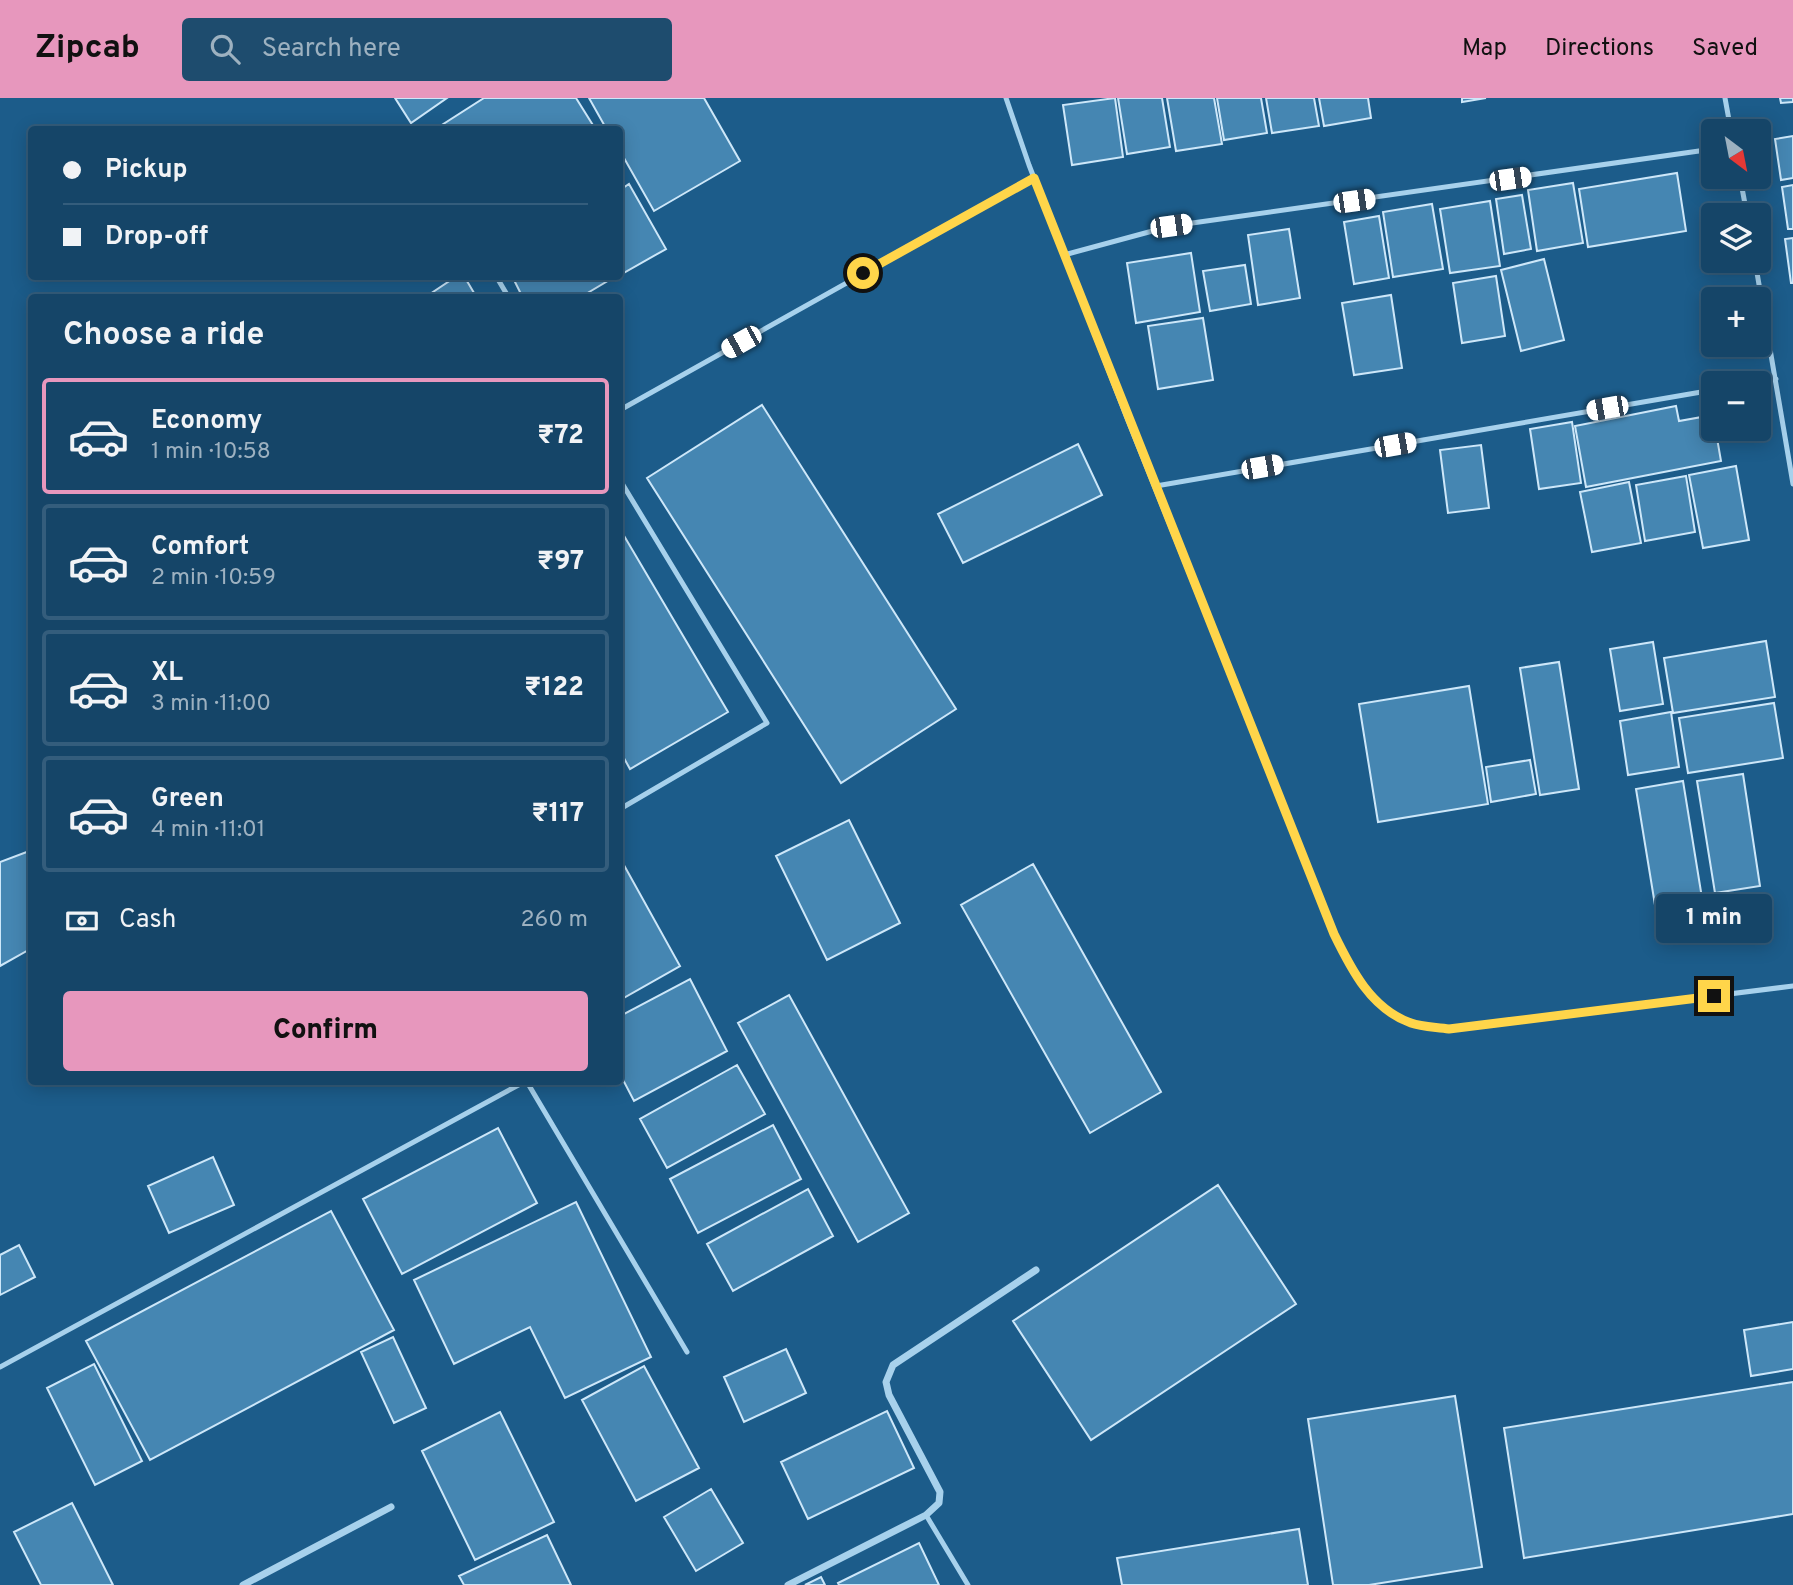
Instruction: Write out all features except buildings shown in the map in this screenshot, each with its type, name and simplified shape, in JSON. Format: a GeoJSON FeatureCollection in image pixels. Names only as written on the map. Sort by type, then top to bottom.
{"type":"FeatureCollection","features":[{"type":"Feature","properties":{"kind":"street"},"geometry":{"type":"LineString","coordinates":[[788,1585],[926,1515],[939,1503],[940,1492],[889,1395],[886,1382],[893,1365],[1036,1270]]}},
{"type":"Feature","properties":{"kind":"street"},"geometry":{"type":"LineString","coordinates":[[243,1585],[391,1507]]}},
{"type":"Feature","properties":{"kind":"lane"},"geometry":{"type":"LineString","coordinates":[[1006,98],[1064,255],[1334,934],[1352,971],[1377,1003],[1410,1023],[1449,1029],[1793,986]]}},
{"type":"Feature","properties":{"kind":"lane"},"geometry":{"type":"LineString","coordinates":[[1725,98],[1729,119]]}},
{"type":"Feature","properties":{"kind":"lane"},"geometry":{"type":"LineString","coordinates":[[1064,255],[1171,226],[1701,151]]}},
{"type":"Feature","properties":{"kind":"lane"},"geometry":{"type":"LineString","coordinates":[[623,408],[1034,178]]}},
{"type":"Feature","properties":{"kind":"lane"},"geometry":{"type":"LineString","coordinates":[[1757,273],[1793,484]]}},
{"type":"Feature","properties":{"kind":"lane"},"geometry":{"type":"LineString","coordinates":[[1771,380],[1776,379]]}},
{"type":"Feature","properties":{"kind":"lane"},"geometry":{"type":"LineString","coordinates":[[1156,486],[1701,392]]}},
{"type":"Feature","properties":{"kind":"lane"},"geometry":{"type":"LineString","coordinates":[[623,485],[767,723],[623,807]]}},
{"type":"Feature","properties":{"kind":"lane"},"geometry":{"type":"LineString","coordinates":[[0,1367],[519,1085]]}},
{"type":"Feature","properties":{"kind":"lane"},"geometry":{"type":"LineString","coordinates":[[527,1085],[687,1352]]}},
{"type":"Feature","properties":{"kind":"lane"},"geometry":{"type":"LineString","coordinates":[[926,1515],[968,1585]]}},
{"type":"Feature","properties":{"kind":"route"},"geometry":{"type":"LineString","coordinates":[[863,273],[1034,178],[1334,934],[1352,971],[1377,1003],[1410,1023],[1449,1029],[1714,996]]}}]}
